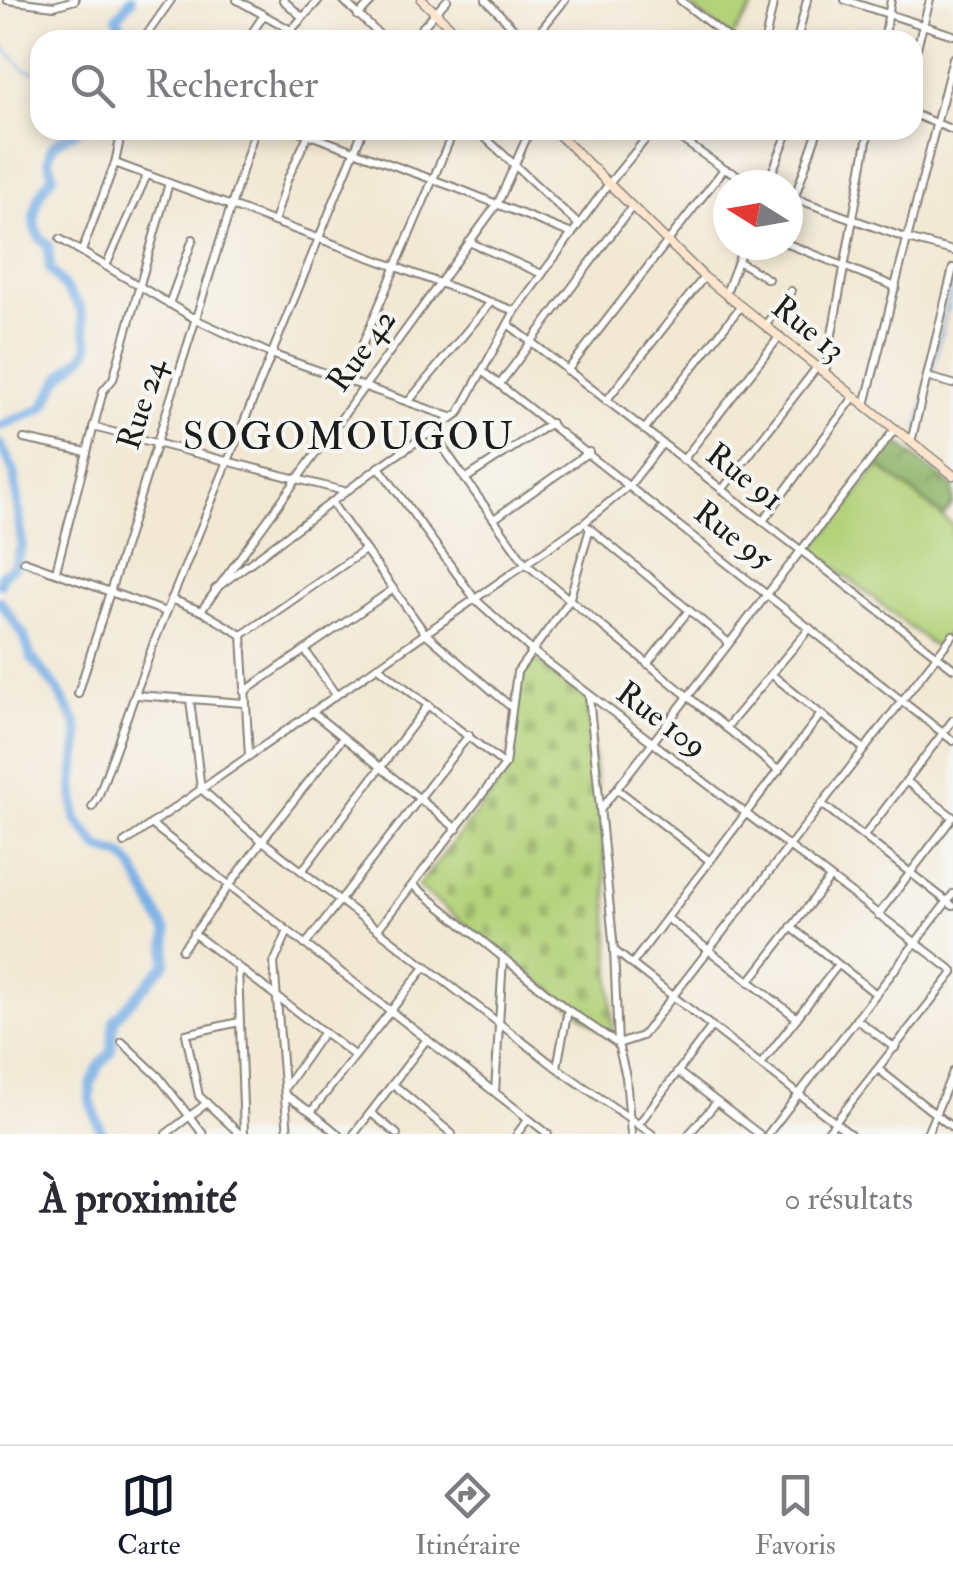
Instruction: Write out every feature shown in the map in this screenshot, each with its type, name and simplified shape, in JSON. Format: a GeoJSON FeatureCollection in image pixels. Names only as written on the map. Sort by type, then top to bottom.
{"type":"FeatureCollection","features":[{"type":"Feature","properties":{"kind":"street"},"geometry":{"type":"LineString","coordinates":[[6,0],[54,6],[75,0]]}},
{"type":"Feature","properties":{"kind":"street"},"geometry":{"type":"LineString","coordinates":[[150,30],[171,0]]}},
{"type":"Feature","properties":{"kind":"street"},"geometry":{"type":"LineString","coordinates":[[237,0],[292,30],[320,0]]}},
{"type":"Feature","properties":{"kind":"street"},"geometry":{"type":"LineString","coordinates":[[283,0],[302,17]]}},
{"type":"Feature","properties":{"kind":"street"},"geometry":{"type":"LineString","coordinates":[[343,0],[374,30]]}},
{"type":"Feature","properties":{"kind":"street"},"geometry":{"type":"LineString","coordinates":[[358,16],[374,0]]}},
{"type":"Feature","properties":{"kind":"street"},"geometry":{"type":"LineString","coordinates":[[422,0],[454,30]]}},
{"type":"Feature","properties":{"kind":"street"},"geometry":{"type":"LineString","coordinates":[[420,30],[446,0]]}},
{"type":"Feature","properties":{"kind":"street"},"geometry":{"type":"LineString","coordinates":[[486,0],[514,30]]}},
{"type":"Feature","properties":{"kind":"street"},"geometry":{"type":"LineString","coordinates":[[541,30],[565,0]]}},
{"type":"Feature","properties":{"kind":"street"},"geometry":{"type":"LineString","coordinates":[[680,0],[717,30]]}},
{"type":"Feature","properties":{"kind":"street"},"geometry":{"type":"LineString","coordinates":[[767,30],[774,0]]}},
{"type":"Feature","properties":{"kind":"street"},"geometry":{"type":"LineString","coordinates":[[799,30],[807,0]]}},
{"type":"Feature","properties":{"kind":"street"},"geometry":{"type":"LineString","coordinates":[[846,0],[953,36]]}},
{"type":"Feature","properties":{"kind":"street"},"geometry":{"type":"LineString","coordinates":[[886,30],[892,0]]}},
{"type":"Feature","properties":{"kind":"street"},"geometry":{"type":"LineString","coordinates":[[921,30],[930,0]]}},
{"type":"Feature","properties":{"kind":"street"},"geometry":{"type":"LineString","coordinates":[[254,30],[264,14]]}},
{"type":"Feature","properties":{"kind":"street"},"geometry":{"type":"LineString","coordinates":[[865,406],[953,58]]}},
{"type":"Feature","properties":{"kind":"street"},"geometry":{"type":"LineString","coordinates":[[923,118],[953,130]]}},
{"type":"Feature","properties":{"kind":"street"},"geometry":{"type":"LineString","coordinates":[[82,251],[115,164],[120,140]]}},
{"type":"Feature","properties":{"kind":"street","name":"Rue 24"},"geometry":{"type":"LineString","coordinates":[[78,694],[252,140]]}},
{"type":"Feature","properties":{"kind":"street"},"geometry":{"type":"LineString","coordinates":[[274,222],[287,180],[306,140]]}},
{"type":"Feature","properties":{"kind":"street"},"geometry":{"type":"LineString","coordinates":[[333,140],[572,234]]}},
{"type":"Feature","properties":{"kind":"street"},"geometry":{"type":"LineString","coordinates":[[92,808],[171,599],[357,140]]}},
{"type":"Feature","properties":{"kind":"street"},"geometry":{"type":"LineString","coordinates":[[346,383],[449,140]]}},
{"type":"Feature","properties":{"kind":"street"},"geometry":{"type":"LineString","coordinates":[[487,140],[579,224]]}},
{"type":"Feature","properties":{"kind":"street","name":"Rue 42"},"geometry":{"type":"LineString","coordinates":[[201,611],[498,203],[525,140]]}},
{"type":"Feature","properties":{"kind":"street","name":"Rue 13"},"geometry":{"type":"LineString","coordinates":[[564,140],[704,277],[953,475]]}},
{"type":"Feature","properties":{"kind":"street"},"geometry":{"type":"LineString","coordinates":[[60,239],[195,319],[271,354],[346,383],[456,416],[515,312],[645,140]]}},
{"type":"Feature","properties":{"kind":"street"},"geometry":{"type":"LineString","coordinates":[[682,140],[724,170]]}},
{"type":"Feature","properties":{"kind":"street"},"geometry":{"type":"LineString","coordinates":[[771,170],[784,140]]}},
{"type":"Feature","properties":{"kind":"street"},"geometry":{"type":"LineString","coordinates":[[802,170],[814,140]]}},
{"type":"Feature","properties":{"kind":"street"},"geometry":{"type":"LineString","coordinates":[[722,490],[821,370],[866,140]]}},
{"type":"Feature","properties":{"kind":"street"},"geometry":{"type":"LineString","coordinates":[[115,164],[515,312]]}},
{"type":"Feature","properties":{"kind":"street"},"geometry":{"type":"LineString","coordinates":[[106,266],[147,175]]}},
{"type":"Feature","properties":{"kind":"street"},"geometry":{"type":"LineString","coordinates":[[56,571],[103,391],[113,379],[169,183]]}},
{"type":"Feature","properties":{"kind":"street"},"geometry":{"type":"LineString","coordinates":[[567,370],[713,184]]}},
{"type":"Feature","properties":{"kind":"street"},"geometry":{"type":"LineString","coordinates":[[803,202],[953,251]]}},
{"type":"Feature","properties":{"kind":"street"},"geometry":{"type":"LineString","coordinates":[[500,384],[632,208]]}},
{"type":"Feature","properties":{"kind":"street"},"geometry":{"type":"LineString","coordinates":[[169,304],[193,239]]}},
{"type":"Feature","properties":{"kind":"street"},"geometry":{"type":"LineString","coordinates":[[469,242],[542,274]]}},
{"type":"Feature","properties":{"kind":"street"},"geometry":{"type":"LineString","coordinates":[[803,250],[896,286]]}},
{"type":"Feature","properties":{"kind":"street"},"geometry":{"type":"LineString","coordinates":[[726,293],[738,261],[768,279]]}},
{"type":"Feature","properties":{"kind":"street"},"geometry":{"type":"LineString","coordinates":[[912,442],[953,268]]}},
{"type":"Feature","properties":{"kind":"street"},"geometry":{"type":"LineString","coordinates":[[606,401],[704,277]]}},
{"type":"Feature","properties":{"kind":"street"},"geometry":{"type":"LineString","coordinates":[[766,324],[790,291]]}},
{"type":"Feature","properties":{"kind":"street"},"geometry":{"type":"LineString","coordinates":[[408,402],[491,302]]}},
{"type":"Feature","properties":{"kind":"street"},"geometry":{"type":"LineString","coordinates":[[644,430],[741,306]]}},
{"type":"Feature","properties":{"kind":"street","name":"Rue 91"},"geometry":{"type":"LineString","coordinates":[[508,324],[953,668]]}},
{"type":"Feature","properties":{"kind":"street"},"geometry":{"type":"LineString","coordinates":[[684,460],[780,336]]}},
{"type":"Feature","properties":{"kind":"street","name":"Rue 95"},"geometry":{"type":"LineString","coordinates":[[482,371],[953,741]]}},
{"type":"Feature","properties":{"kind":"street"},"geometry":{"type":"LineString","coordinates":[[927,377],[953,384]]}},
{"type":"Feature","properties":{"kind":"street"},"geometry":{"type":"LineString","coordinates":[[763,521],[854,396]]}},
{"type":"Feature","properties":{"kind":"street","name":"Rue 42"},"geometry":{"type":"LineString","coordinates":[[215,589],[379,466],[456,416]]}},
{"type":"Feature","properties":{"kind":"street"},"geometry":{"type":"LineString","coordinates":[[466,479],[551,423]]}},
{"type":"Feature","properties":{"kind":"street"},"geometry":{"type":"LineString","coordinates":[[93,427],[345,491]]}},
{"type":"Feature","properties":{"kind":"street"},"geometry":{"type":"LineString","coordinates":[[601,809],[895,429]]}},
{"type":"Feature","properties":{"kind":"street"},"geometry":{"type":"LineString","coordinates":[[432,431],[525,564],[778,771]]}},
{"type":"Feature","properties":{"kind":"street"},"geometry":{"type":"LineString","coordinates":[[24,439],[87,452]]}},
{"type":"Feature","properties":{"kind":"street"},"geometry":{"type":"LineString","coordinates":[[124,843],[474,598],[587,525],[630,485],[662,444]]}},
{"type":"Feature","properties":{"kind":"street"},"geometry":{"type":"LineString","coordinates":[[494,520],[589,452]]}},
{"type":"Feature","properties":{"kind":"street","name":"Rue 109"},"geometry":{"type":"LineString","coordinates":[[379,466],[474,598],[530,650],[953,972]]}},
{"type":"Feature","properties":{"kind":"street"},"geometry":{"type":"LineString","coordinates":[[332,502],[425,633],[512,708]]}},
{"type":"Feature","properties":{"kind":"street"},"geometry":{"type":"LineString","coordinates":[[378,929],[504,766],[516,672],[569,601],[587,525]]}},
{"type":"Feature","properties":{"kind":"street"},"geometry":{"type":"LineString","coordinates":[[587,525],[729,644]]}},
{"type":"Feature","properties":{"kind":"street"},"geometry":{"type":"LineString","coordinates":[[242,635],[365,550]]}},
{"type":"Feature","properties":{"kind":"street"},"geometry":{"type":"LineString","coordinates":[[24,561],[166,612]]}},
{"type":"Feature","properties":{"kind":"street"},"geometry":{"type":"LineString","coordinates":[[244,692],[392,590]]}},
{"type":"Feature","properties":{"kind":"street"},"geometry":{"type":"LineString","coordinates":[[171,599],[242,635]]}},
{"type":"Feature","properties":{"kind":"street"},"geometry":{"type":"LineString","coordinates":[[647,664],[688,610]]}},
{"type":"Feature","properties":{"kind":"street"},"geometry":{"type":"LineString","coordinates":[[726,728],[810,628]]}},
{"type":"Feature","properties":{"kind":"street"},"geometry":{"type":"LineString","coordinates":[[242,635],[249,756]]}},
{"type":"Feature","properties":{"kind":"street"},"geometry":{"type":"LineString","coordinates":[[618,1044],[642,1036],[953,635]]}},
{"type":"Feature","properties":{"kind":"street"},"geometry":{"type":"LineString","coordinates":[[305,650],[336,695]]}},
{"type":"Feature","properties":{"kind":"street"},"geometry":{"type":"LineString","coordinates":[[378,666],[504,766]]}},
{"type":"Feature","properties":{"kind":"street"},"geometry":{"type":"LineString","coordinates":[[771,674],[864,749]]}},
{"type":"Feature","properties":{"kind":"street"},"geometry":{"type":"LineString","coordinates":[[589,694],[614,950],[618,1044],[634,1122],[631,1134]]}},
{"type":"Feature","properties":{"kind":"street"},"geometry":{"type":"LineString","coordinates":[[136,695],[244,703]]}},
{"type":"Feature","properties":{"kind":"street"},"geometry":{"type":"LineString","coordinates":[[190,700],[200,789],[557,1068],[652,1134]]}},
{"type":"Feature","properties":{"kind":"street"},"geometry":{"type":"LineString","coordinates":[[302,871],[428,705]]}},
{"type":"Feature","properties":{"kind":"street"},"geometry":{"type":"LineString","coordinates":[[312,712],[456,829]]}},
{"type":"Feature","properties":{"kind":"street"},"geometry":{"type":"LineString","coordinates":[[632,964],[821,714]]}},
{"type":"Feature","properties":{"kind":"street"},"geometry":{"type":"LineString","coordinates":[[864,836],[953,720]]}},
{"type":"Feature","properties":{"kind":"street"},"geometry":{"type":"LineString","coordinates":[[306,945],[468,736]]}},
{"type":"Feature","properties":{"kind":"street"},"geometry":{"type":"LineString","coordinates":[[182,950],[342,739]]}},
{"type":"Feature","properties":{"kind":"street"},"geometry":{"type":"LineString","coordinates":[[878,915],[953,817],[906,781]]}},
{"type":"Feature","properties":{"kind":"street"},"geometry":{"type":"LineString","coordinates":[[617,789],[710,862]]}},
{"type":"Feature","properties":{"kind":"street"},"geometry":{"type":"LineString","coordinates":[[822,804],[950,904]]}},
{"type":"Feature","properties":{"kind":"street"},"geometry":{"type":"LineString","coordinates":[[151,824],[548,1134]]}},
{"type":"Feature","properties":{"kind":"street"},"geometry":{"type":"LineString","coordinates":[[749,982],[830,878]]}},
{"type":"Feature","properties":{"kind":"street"},"geometry":{"type":"LineString","coordinates":[[413,885],[568,1010],[618,1044]]}},
{"type":"Feature","properties":{"kind":"street"},"geometry":{"type":"LineString","coordinates":[[768,1134],[915,943],[950,904],[953,894]]}},
{"type":"Feature","properties":{"kind":"street"},"geometry":{"type":"LineString","coordinates":[[667,918],[796,1018]]}},
{"type":"Feature","properties":{"kind":"street"},"geometry":{"type":"LineString","coordinates":[[790,927],[876,994]]}},
{"type":"Feature","properties":{"kind":"street"},"geometry":{"type":"LineString","coordinates":[[288,932],[274,963],[288,1134]]}},
{"type":"Feature","properties":{"kind":"street"},"geometry":{"type":"LineString","coordinates":[[192,933],[355,1056]]}},
{"type":"Feature","properties":{"kind":"street"},"geometry":{"type":"LineString","coordinates":[[614,950],[850,1134]]}},
{"type":"Feature","properties":{"kind":"street"},"geometry":{"type":"LineString","coordinates":[[495,1094],[503,958]]}},
{"type":"Feature","properties":{"kind":"street"},"geometry":{"type":"LineString","coordinates":[[761,1064],[838,965]]}},
{"type":"Feature","properties":{"kind":"street"},"geometry":{"type":"LineString","coordinates":[[311,1112],[426,966]]}},
{"type":"Feature","properties":{"kind":"street"},"geometry":{"type":"LineString","coordinates":[[238,967],[242,1134]]}},
{"type":"Feature","properties":{"kind":"street"},"geometry":{"type":"LineString","coordinates":[[826,1134],[953,972]]}},
{"type":"Feature","properties":{"kind":"street"},"geometry":{"type":"LineString","coordinates":[[557,1068],[568,1010]]}},
{"type":"Feature","properties":{"kind":"street"},"geometry":{"type":"LineString","coordinates":[[856,1019],[894,1048]]}},
{"type":"Feature","properties":{"kind":"street"},"geometry":{"type":"LineString","coordinates":[[238,1022],[186,1034],[199,1096],[242,1134]]}},
{"type":"Feature","properties":{"kind":"street"},"geometry":{"type":"LineString","coordinates":[[634,1122],[712,1026]]}},
{"type":"Feature","properties":{"kind":"street"},"geometry":{"type":"LineString","coordinates":[[286,1091],[323,1033]]}},
{"type":"Feature","properties":{"kind":"street"},"geometry":{"type":"LineString","coordinates":[[354,1134],[427,1039]]}},
{"type":"Feature","properties":{"kind":"street"},"geometry":{"type":"LineString","coordinates":[[122,1042],[158,1077],[203,1134]]}},
{"type":"Feature","properties":{"kind":"street"},"geometry":{"type":"LineString","coordinates":[[878,1070],[953,1128]]}},
{"type":"Feature","properties":{"kind":"street"},"geometry":{"type":"LineString","coordinates":[[678,1072],[758,1134]]}},
{"type":"Feature","properties":{"kind":"street"},"geometry":{"type":"LineString","coordinates":[[928,1134],[953,1072]]}},
{"type":"Feature","properties":{"kind":"street"},"geometry":{"type":"LineString","coordinates":[[393,1084],[451,1134]]}},
{"type":"Feature","properties":{"kind":"street"},"geometry":{"type":"LineString","coordinates":[[286,1091],[338,1134]]}},
{"type":"Feature","properties":{"kind":"street"},"geometry":{"type":"LineString","coordinates":[[690,1134],[717,1102]]}},
{"type":"Feature","properties":{"kind":"street"},"geometry":{"type":"LineString","coordinates":[[166,1134],[206,1103]]}},
{"type":"Feature","properties":{"kind":"street"},"geometry":{"type":"LineString","coordinates":[[371,1113],[397,1134]]}},
{"type":"Feature","properties":{"kind":"street"},"geometry":{"type":"LineString","coordinates":[[517,1134],[528,1119]]}},
{"type":"Feature","properties":{"kind":"green space"},"geometry":{"type":"Polygon","coordinates":[[[683,0],[758,0],[737,30],[720,30],[683,0]]]}},
{"type":"Feature","properties":{"kind":"green space"},"geometry":{"type":"Polygon","coordinates":[[[894,440],[953,487],[953,504],[943,516],[876,463],[894,440]]]}},
{"type":"Feature","properties":{"kind":"green space"},"geometry":{"type":"Polygon","coordinates":[[[879,466],[953,525],[953,625],[936,648],[813,550],[879,466]]]}},
{"type":"Feature","properties":{"kind":"green space"},"geometry":{"type":"Polygon","coordinates":[[[535,659],[588,700],[607,887],[613,1036],[610,1037],[418,887],[507,774],[521,677],[535,659]]]}},
{"type":"Feature","properties":{"kind":"waterway"},"geometry":{"type":"LineString","coordinates":[[122,30],[117,17],[131,0]]}},
{"type":"Feature","properties":{"kind":"waterway"},"geometry":{"type":"LineString","coordinates":[[0,44],[30,70]]}},
{"type":"Feature","properties":{"kind":"waterway"},"geometry":{"type":"LineString","coordinates":[[0,426],[43,408],[61,376],[89,347],[80,307],[50,269],[48,245],[40,238],[34,220],[38,201],[53,175],[50,151],[60,140]]}},
{"type":"Feature","properties":{"kind":"waterway"},"geometry":{"type":"LineString","coordinates":[[918,431],[953,282]]}},
{"type":"Feature","properties":{"kind":"waterway"},"geometry":{"type":"LineString","coordinates":[[0,444],[14,472],[22,545],[15,565],[3,575],[0,584]]}},
{"type":"Feature","properties":{"kind":"waterway"},"geometry":{"type":"LineString","coordinates":[[0,601],[24,636],[31,657],[57,689],[76,723],[76,819],[99,848],[123,856],[133,867],[167,933],[166,963],[114,1020],[111,1052],[91,1084],[90,1100],[102,1134]]}},
{"type":"Feature","properties":{"kind":"district","name":"SOGOMOUGOU"},"geometry":{"type":"Point","coordinates":[349,436]}}]}
